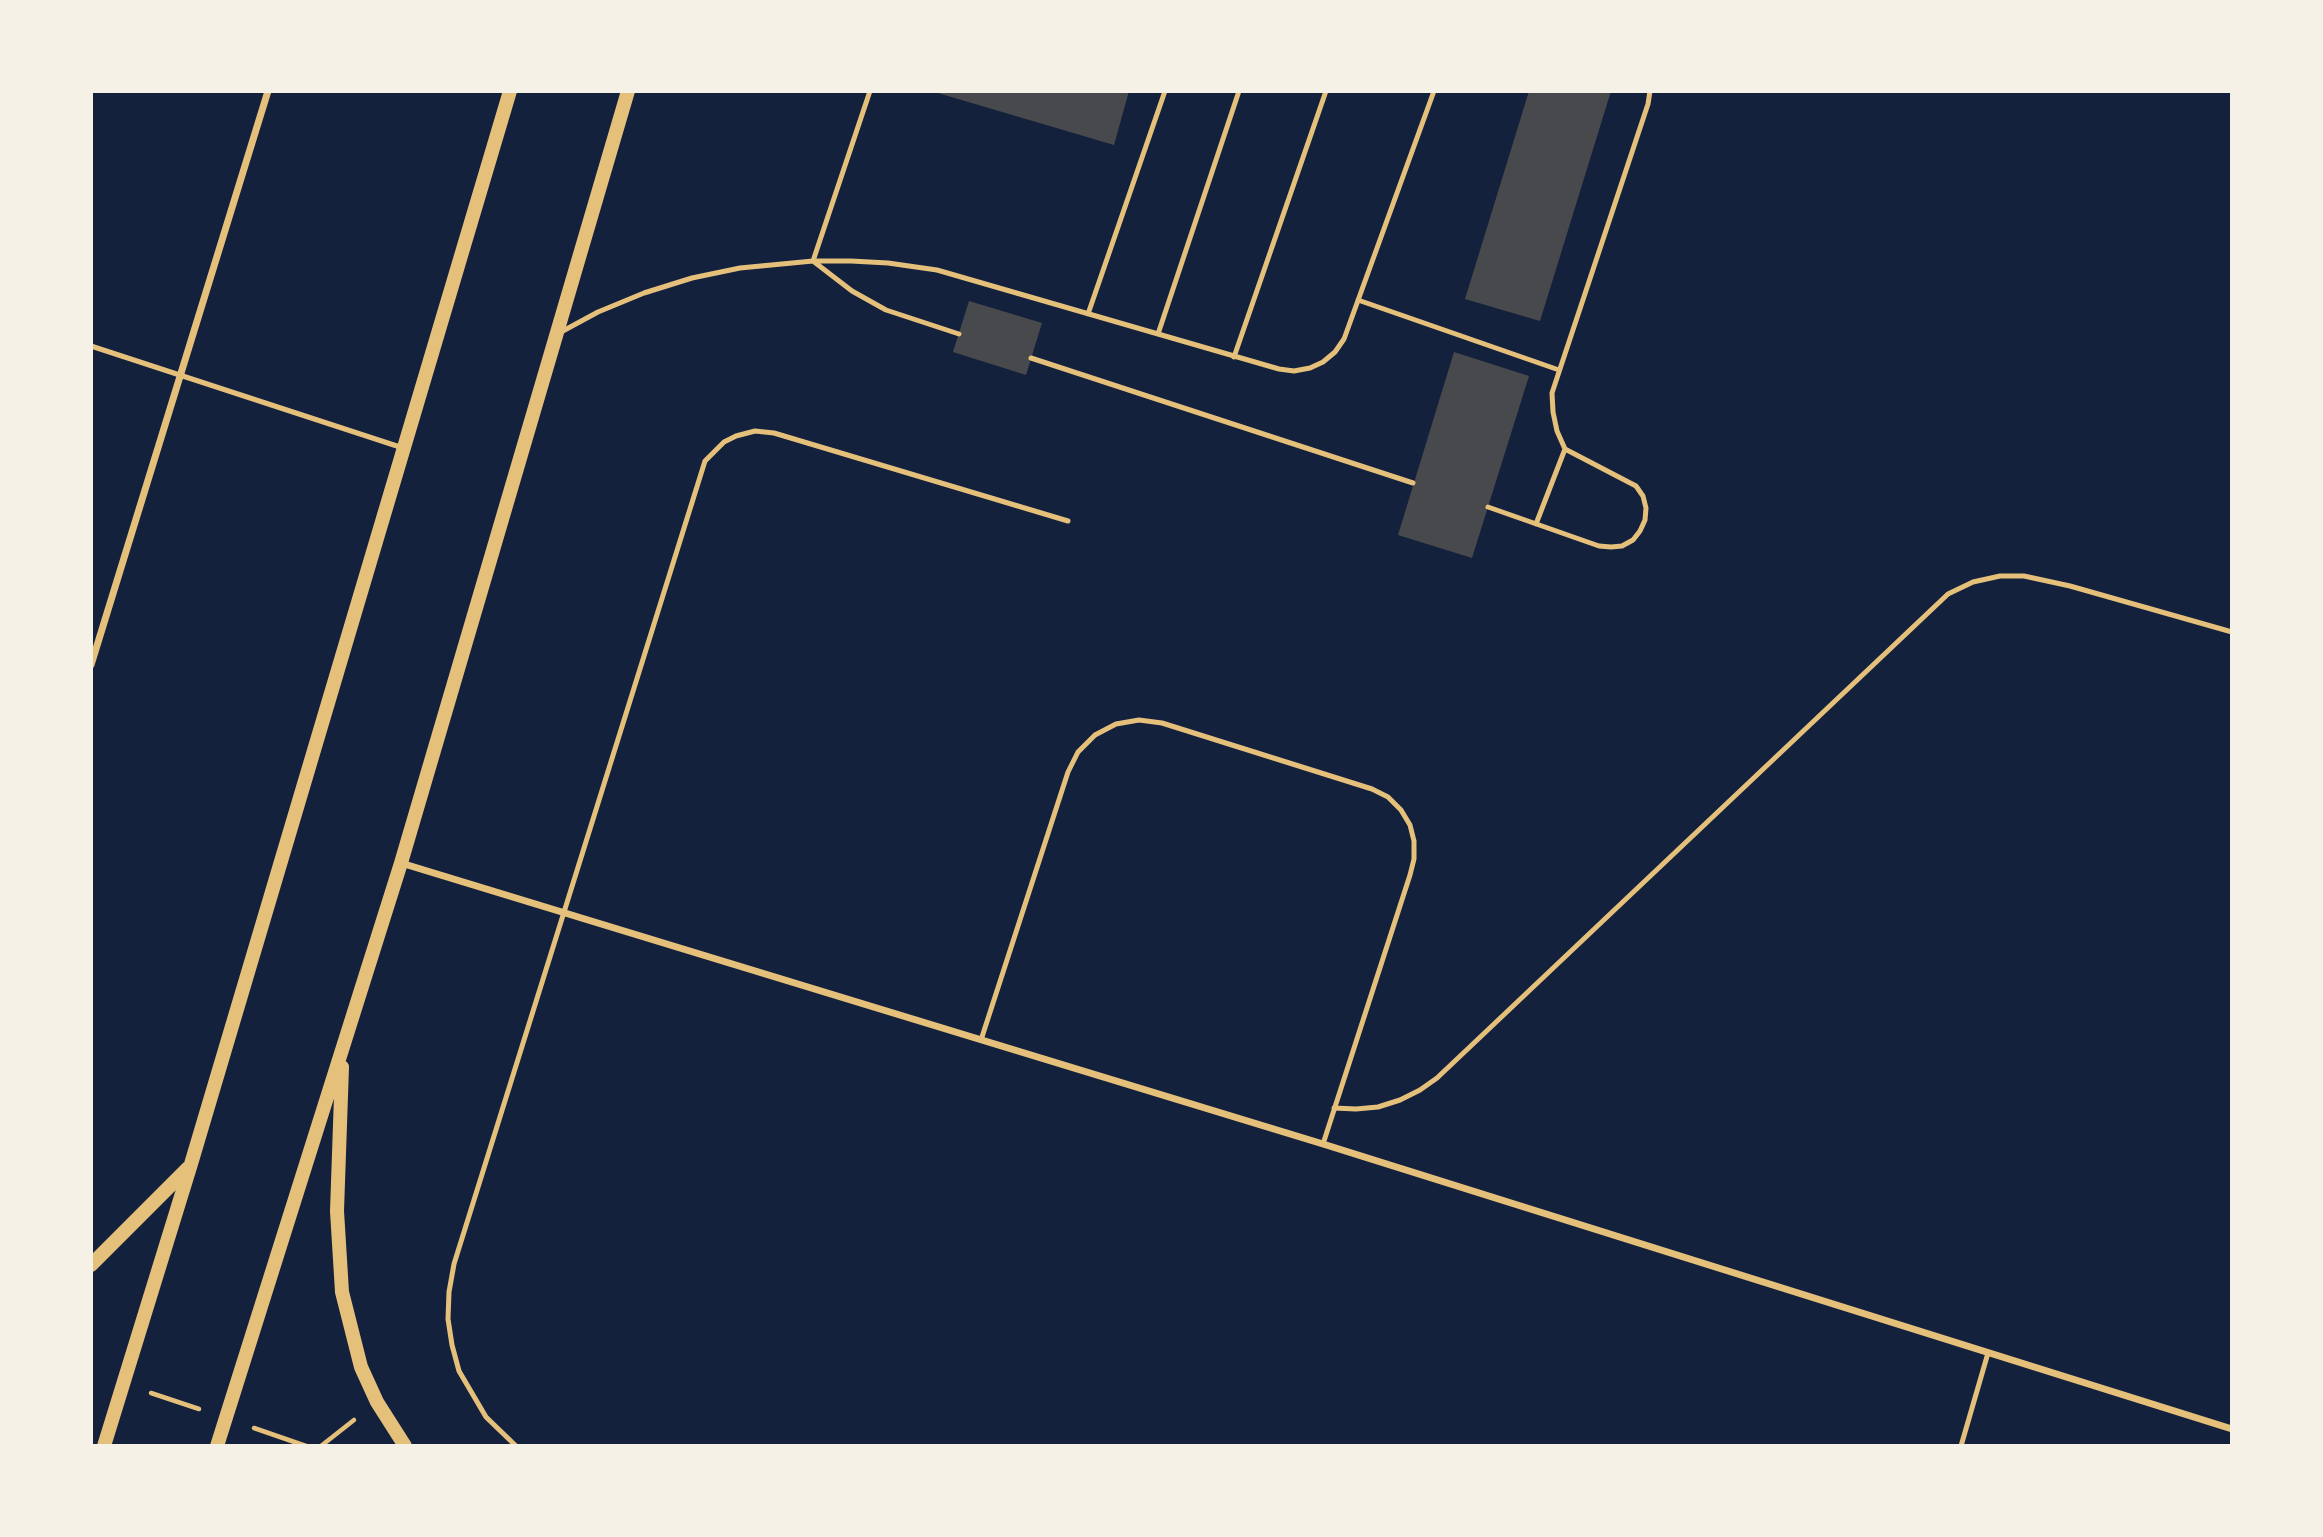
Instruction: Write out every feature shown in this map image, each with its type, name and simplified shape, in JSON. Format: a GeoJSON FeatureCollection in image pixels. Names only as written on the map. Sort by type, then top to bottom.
{"type":"FeatureCollection","features":[{"type":"Feature","properties":{"kind":"main road"},"geometry":{"type":"LineString","coordinates":[[104,1446],[191,1164],[510,91]]}},
{"type":"Feature","properties":{"kind":"main road"},"geometry":{"type":"LineString","coordinates":[[217,1446],[401,863],[628,91]]}},
{"type":"Feature","properties":{"kind":"main road"},"geometry":{"type":"LineString","coordinates":[[343,1047],[337,1210],[342,1292],[361,1367],[377,1402],[405,1446]]}},
{"type":"Feature","properties":{"kind":"main road"},"geometry":{"type":"LineString","coordinates":[[91,1265],[191,1164]]}},
{"type":"Feature","properties":{"kind":"street"},"geometry":{"type":"LineString","coordinates":[[91,665],[268,91]]}},
{"type":"Feature","properties":{"kind":"street"},"geometry":{"type":"LineString","coordinates":[[401,863],[1323,1144],[2232,1429]]}},
{"type":"Feature","properties":{"kind":"lane"},"geometry":{"type":"LineString","coordinates":[[813,261],[870,91]]}},
{"type":"Feature","properties":{"kind":"lane"},"geometry":{"type":"LineString","coordinates":[[1088,314],[1165,91]]}},
{"type":"Feature","properties":{"kind":"lane"},"geometry":{"type":"LineString","coordinates":[[1158,334],[1239,91]]}},
{"type":"Feature","properties":{"kind":"lane"},"geometry":{"type":"LineString","coordinates":[[1234,357],[1326,91]]}},
{"type":"Feature","properties":{"kind":"lane"},"geometry":{"type":"LineString","coordinates":[[555,335],[621,303],[692,278],[740,268],[813,261],[888,263],[937,270],[1279,369],[1294,371],[1310,368],[1335,352],[1343,339],[1434,91]]}},
{"type":"Feature","properties":{"kind":"lane"},"geometry":{"type":"LineString","coordinates":[[1488,507],[1599,546],[1611,547],[1622,546],[1633,540],[1645,520],[1643,496],[1636,486],[1565,449],[1557,431],[1552,393],[1648,104],[1650,91]]}},
{"type":"Feature","properties":{"kind":"lane"},"geometry":{"type":"LineString","coordinates":[[813,261],[852,291],[886,310],[959,334]]}},
{"type":"Feature","properties":{"kind":"lane"},"geometry":{"type":"LineString","coordinates":[[1358,300],[1559,370]]}},
{"type":"Feature","properties":{"kind":"lane"},"geometry":{"type":"LineString","coordinates":[[91,346],[403,448]]}},
{"type":"Feature","properties":{"kind":"lane"},"geometry":{"type":"LineString","coordinates":[[1031,358],[1413,483]]}},
{"type":"Feature","properties":{"kind":"lane"},"geometry":{"type":"LineString","coordinates":[[516,1446],[486,1417],[459,1371],[450,1332],[449,1292],[454,1264],[705,461],[723,442],[755,431],[774,433],[1068,521]]}},
{"type":"Feature","properties":{"kind":"lane"},"geometry":{"type":"LineString","coordinates":[[1536,524],[1565,449]]}},
{"type":"Feature","properties":{"kind":"lane"},"geometry":{"type":"LineString","coordinates":[[1334,1108],[1356,1110],[1400,1100],[1437,1077],[1948,594],[1973,582],[2000,576],[2024,576],[2070,586],[2232,632]]}},
{"type":"Feature","properties":{"kind":"lane"},"geometry":{"type":"LineString","coordinates":[[981,1040],[1068,772],[1079,752],[1095,735],[1116,724],[1139,720],[1162,723],[1372,789],[1388,797],[1401,810],[1410,825],[1414,841],[1414,859],[1323,1144]]}},
{"type":"Feature","properties":{"kind":"lane"},"geometry":{"type":"LineString","coordinates":[[1961,1446],[1988,1353]]}},
{"type":"Feature","properties":{"kind":"path"},"geometry":{"type":"LineString","coordinates":[[321,1446],[377,1402]]}},
{"type":"Feature","properties":{"kind":"building"},"geometry":{"type":"Polygon","coordinates":[[[931,91],[1129,91],[1114,145],[931,91]]]}},
{"type":"Feature","properties":{"kind":"building"},"geometry":{"type":"Polygon","coordinates":[[[1529,91],[1611,91],[1540,321],[1465,299],[1529,91]]]}},
{"type":"Feature","properties":{"kind":"building"},"geometry":{"type":"Polygon","coordinates":[[[969,301],[1042,323],[1026,375],[953,352],[969,301]]]}},
{"type":"Feature","properties":{"kind":"building"},"geometry":{"type":"Polygon","coordinates":[[[1454,352],[1529,376],[1472,558],[1398,535],[1454,352]]]}}]}
